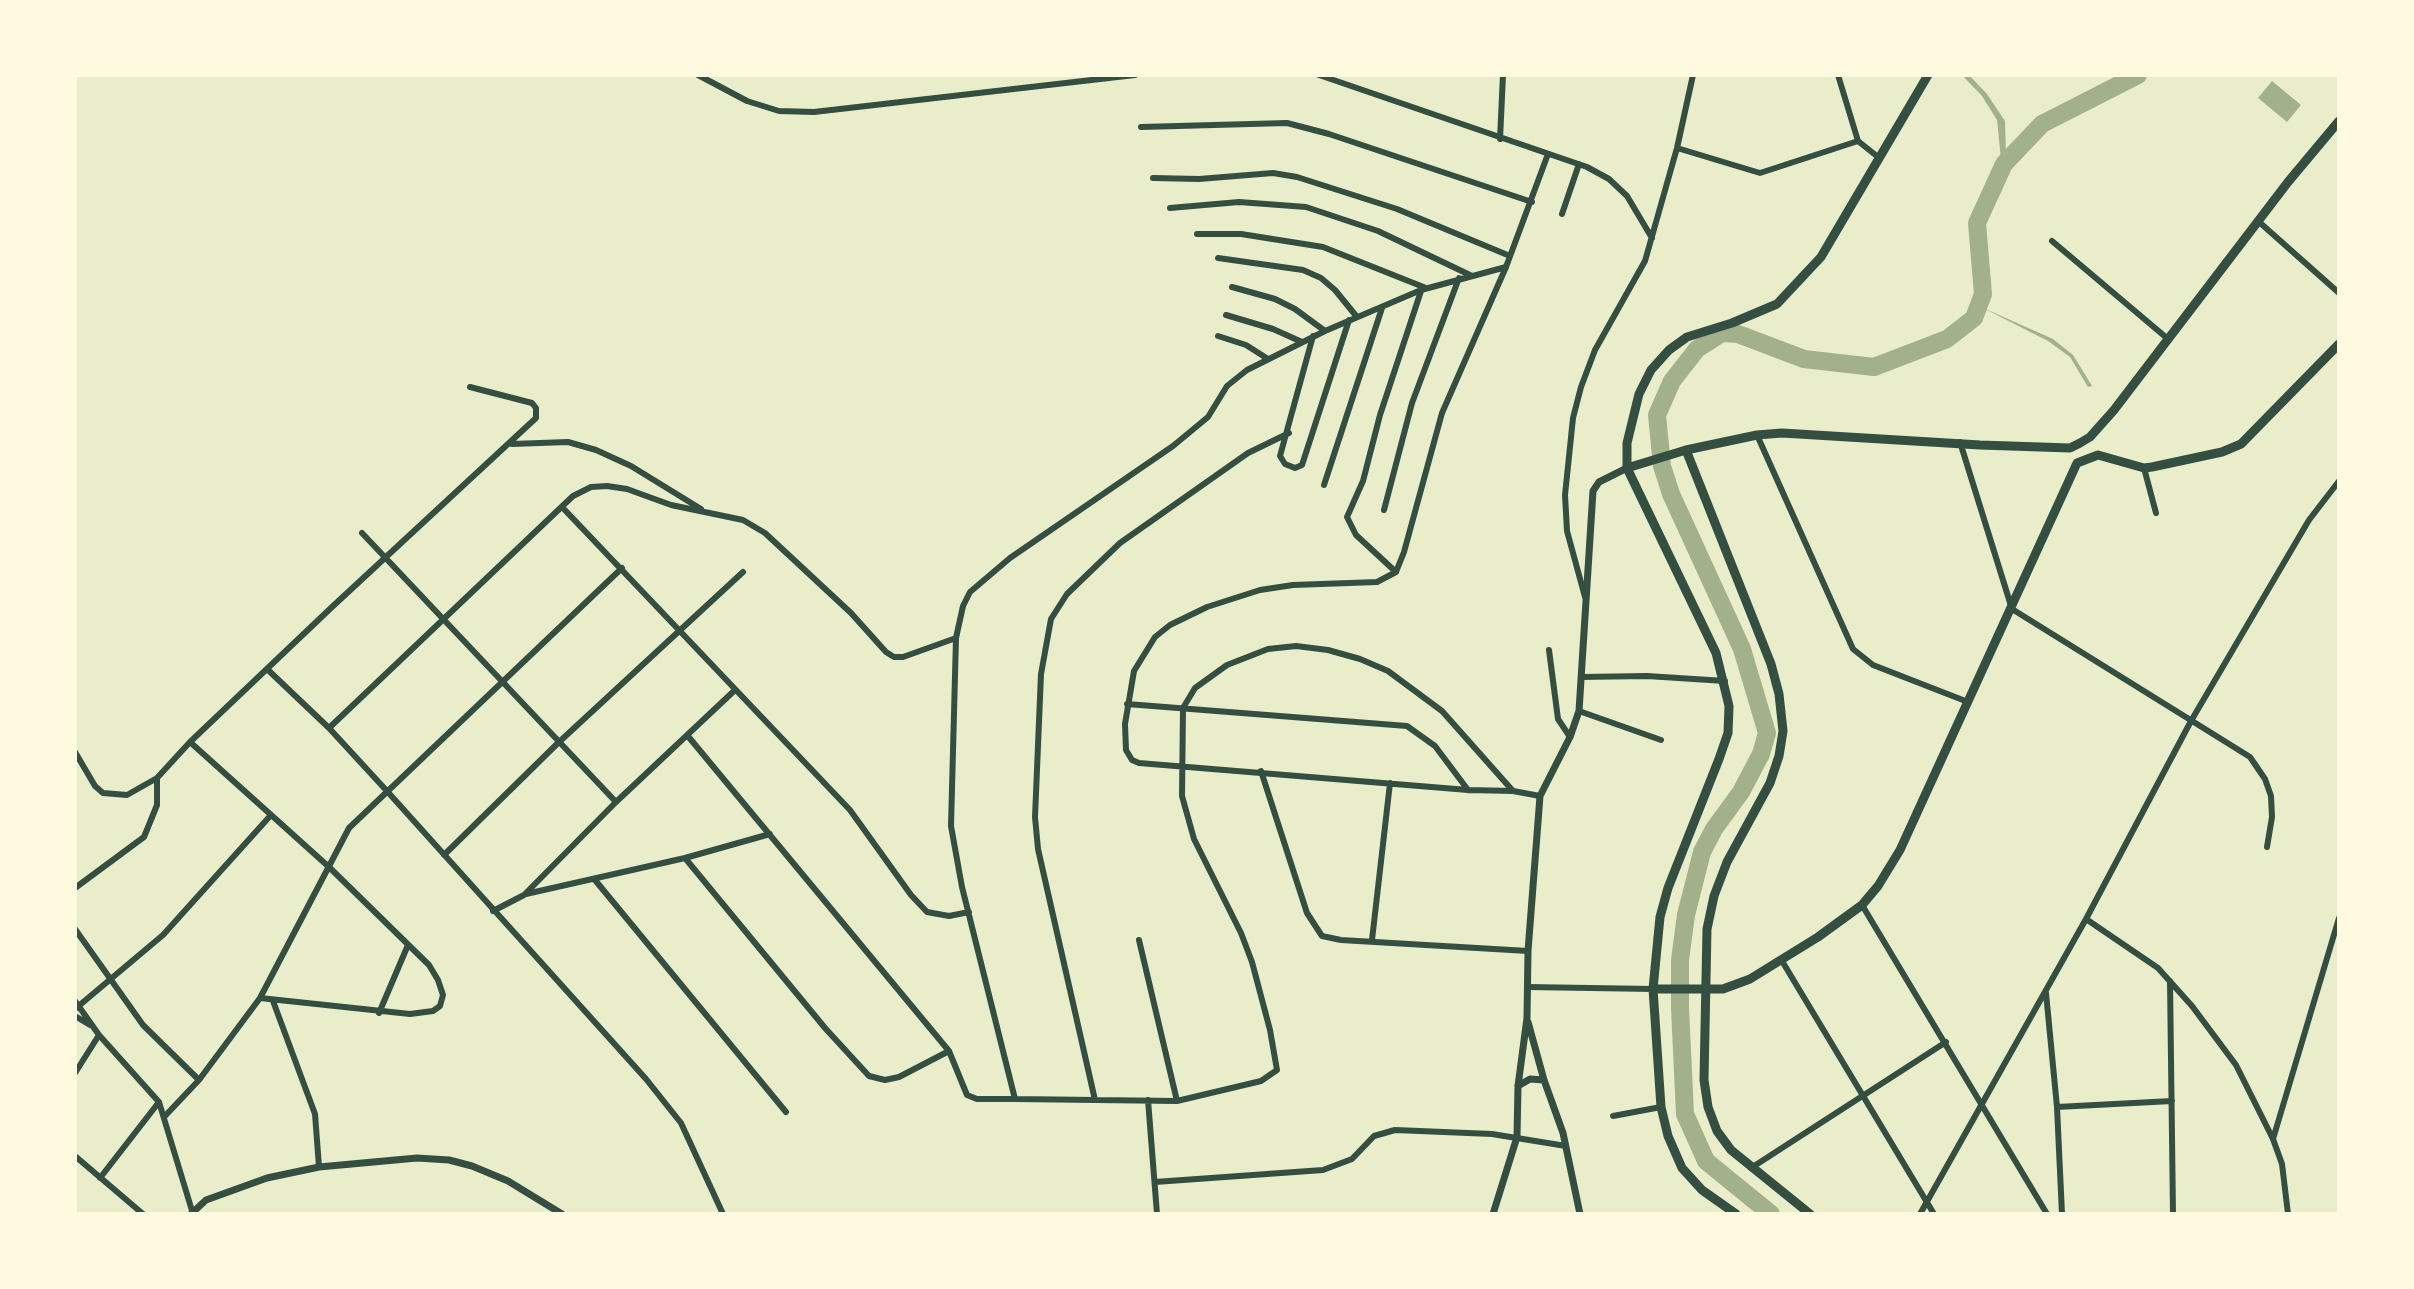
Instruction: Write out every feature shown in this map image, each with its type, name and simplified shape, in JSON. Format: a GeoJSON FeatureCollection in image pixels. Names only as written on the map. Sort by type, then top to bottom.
{"type":"FeatureCollection","features":[{"type":"Feature","properties":{"kind":"main road"},"geometry":{"type":"LineString","coordinates":[[1735,1214],[1702,1190],[1682,1168],[1668,1136],[1661,1107],[1653,989],[1660,917],[1668,888],[1728,733],[1729,706],[1725,681],[1631,467],[1629,428],[1639,394],[1651,370],[1669,350],[1688,337],[1732,323],[1777,304],[1821,257],[1928,75]]}},
{"type":"Feature","properties":{"kind":"main road"},"geometry":{"type":"LineString","coordinates":[[1631,467],[1681,452],[1757,435],[1802,433],[2070,448],[2090,437],[2339,121]]}},
{"type":"Feature","properties":{"kind":"main road"},"geometry":{"type":"LineString","coordinates":[[2090,437],[2090,446],[2098,455],[2144,468],[2222,452],[2241,444],[2339,344]]}},
{"type":"Feature","properties":{"kind":"main road"},"geometry":{"type":"LineString","coordinates":[[2070,448],[2077,463]]}},
{"type":"Feature","properties":{"kind":"main road"},"geometry":{"type":"LineString","coordinates":[[1681,452],[1771,664],[1779,694],[1783,731],[1779,756],[1770,783],[1727,862],[1714,896],[1707,929],[1704,1080],[1707,1107],[1717,1131],[1731,1150],[1810,1214]]}},
{"type":"Feature","properties":{"kind":"main road"},"geometry":{"type":"LineString","coordinates":[[1653,989],[1706,990],[1731,986],[1782,961],[1862,905],[1889,870],[1900,850],[2077,463],[2098,455]]}},
{"type":"Feature","properties":{"kind":"street"},"geometry":{"type":"LineString","coordinates":[[698,75],[747,101],[779,111],[814,112],[1135,75]]}},
{"type":"Feature","properties":{"kind":"street"},"geometry":{"type":"LineString","coordinates":[[1319,75],[1579,164],[1609,179],[1627,196],[1652,238]]}},
{"type":"Feature","properties":{"kind":"street"},"geometry":{"type":"LineString","coordinates":[[1500,139],[1503,75]]}},
{"type":"Feature","properties":{"kind":"street"},"geometry":{"type":"LineString","coordinates":[[1585,598],[1567,531],[1564,495],[1573,418],[1580,387],[1595,350],[1631,287],[1652,238],[1677,148],[1693,75]]}},
{"type":"Feature","properties":{"kind":"street"},"geometry":{"type":"LineString","coordinates":[[1838,75],[1858,141],[1878,157]]}},
{"type":"Feature","properties":{"kind":"street"},"geometry":{"type":"LineString","coordinates":[[1141,127],[1287,123],[1329,134],[1532,202]]}},
{"type":"Feature","properties":{"kind":"street"},"geometry":{"type":"LineString","coordinates":[[1677,148],[1760,173],[1858,141]]}},
{"type":"Feature","properties":{"kind":"street"},"geometry":{"type":"LineString","coordinates":[[1540,796],[1513,791],[1468,790],[1185,766],[1132,760],[1126,750],[1127,704],[1134,671],[1154,638],[1187,615],[1260,590],[1293,585],[1377,582],[1396,572],[1404,552],[1442,413],[1506,267],[1548,154]]}},
{"type":"Feature","properties":{"kind":"street"},"geometry":{"type":"LineString","coordinates":[[1562,214],[1579,164]]}},
{"type":"Feature","properties":{"kind":"street"},"geometry":{"type":"LineString","coordinates":[[1153,178],[1199,179],[1261,173],[1297,177],[1397,209],[1510,256]]}},
{"type":"Feature","properties":{"kind":"street"},"geometry":{"type":"LineString","coordinates":[[1170,208],[1239,202],[1306,207],[1378,231],[1470,275]]}},
{"type":"Feature","properties":{"kind":"street"},"geometry":{"type":"LineString","coordinates":[[2258,221],[2339,293]]}},
{"type":"Feature","properties":{"kind":"street"},"geometry":{"type":"LineString","coordinates":[[1198,234],[1241,234],[1323,247],[1423,289]]}},
{"type":"Feature","properties":{"kind":"street"},"geometry":{"type":"LineString","coordinates":[[2052,241],[2168,339]]}},
{"type":"Feature","properties":{"kind":"street"},"geometry":{"type":"LineString","coordinates":[[1218,258],[1303,270],[1321,278],[1335,290],[1353,318]]}},
{"type":"Feature","properties":{"kind":"street"},"geometry":{"type":"LineString","coordinates":[[1015,1100],[951,826],[956,638],[963,606],[970,592],[1046,532],[1152,463],[1208,416],[1235,378],[1313,336],[1423,289],[1506,267]]}},
{"type":"Feature","properties":{"kind":"street"},"geometry":{"type":"LineString","coordinates":[[1384,510],[1412,403],[1459,278]]}},
{"type":"Feature","properties":{"kind":"street"},"geometry":{"type":"LineString","coordinates":[[1233,287],[1275,299],[1295,309],[1325,331]]}},
{"type":"Feature","properties":{"kind":"street"},"geometry":{"type":"LineString","coordinates":[[1396,572],[1356,535],[1348,517],[1363,481],[1384,403],[1423,289]]}},
{"type":"Feature","properties":{"kind":"street"},"geometry":{"type":"LineString","coordinates":[[1324,485],[1382,308]]}},
{"type":"Feature","properties":{"kind":"street"},"geometry":{"type":"LineString","coordinates":[[1226,315],[1273,329],[1302,342]]}},
{"type":"Feature","properties":{"kind":"street"},"geometry":{"type":"LineString","coordinates":[[1313,336],[1281,460],[1295,468],[1302,465],[1353,318]]}},
{"type":"Feature","properties":{"kind":"street"},"geometry":{"type":"LineString","coordinates":[[1218,336],[1246,345],[1268,359]]}},
{"type":"Feature","properties":{"kind":"street"},"geometry":{"type":"LineString","coordinates":[[75,752],[95,786],[103,793],[127,794],[157,778],[190,742],[267,669],[533,424],[536,408],[524,400],[470,387]]}},
{"type":"Feature","properties":{"kind":"street"},"geometry":{"type":"LineString","coordinates":[[1096,1100],[1042,875],[1037,839],[1041,674],[1051,619],[1066,594],[1121,542],[1248,453],[1289,433]]}},
{"type":"Feature","properties":{"kind":"street"},"geometry":{"type":"LineString","coordinates":[[1757,435],[1853,649],[1873,665],[1968,702]]}},
{"type":"Feature","properties":{"kind":"street"},"geometry":{"type":"LineString","coordinates":[[512,444],[568,442],[596,450],[631,466],[702,510]]}},
{"type":"Feature","properties":{"kind":"street"},"geometry":{"type":"LineString","coordinates":[[1960,442],[2012,609],[2243,751],[2255,764],[2269,789],[2272,817],[2267,847]]}},
{"type":"Feature","properties":{"kind":"street"},"geometry":{"type":"LineString","coordinates":[[1493,1214],[1517,1137],[1518,1086],[1527,1018],[1528,951],[1540,796],[1570,737],[1579,711],[1594,487],[1631,467]]}},
{"type":"Feature","properties":{"kind":"street"},"geometry":{"type":"LineString","coordinates":[[2144,468],[2156,513]]}},
{"type":"Feature","properties":{"kind":"street"},"geometry":{"type":"LineString","coordinates":[[1920,1214],[1980,1102],[2046,992],[2192,721],[2309,520],[2339,481]]}},
{"type":"Feature","properties":{"kind":"street"},"geometry":{"type":"LineString","coordinates":[[329,728],[445,621],[562,507],[591,487],[607,486],[671,505],[743,520],[765,533],[894,657],[904,657],[956,638]]}},
{"type":"Feature","properties":{"kind":"street"},"geometry":{"type":"LineString","coordinates":[[562,507],[849,810],[911,895],[927,912],[949,916],[969,912]]}},
{"type":"Feature","properties":{"kind":"street"},"geometry":{"type":"LineString","coordinates":[[362,533],[616,802]]}},
{"type":"Feature","properties":{"kind":"street"},"geometry":{"type":"LineString","coordinates":[[165,1116],[199,1080],[260,999],[349,828],[622,568]]}},
{"type":"Feature","properties":{"kind":"street"},"geometry":{"type":"LineString","coordinates":[[444,855],[558,743],[743,572]]}},
{"type":"Feature","properties":{"kind":"street"},"geometry":{"type":"LineString","coordinates":[[687,735],[949,1052],[967,1095],[977,1099],[1177,1101],[1261,1081],[1277,1070],[1270,1030],[1252,962],[1241,933],[1206,867],[1185,814],[1182,796],[1185,766],[1183,708],[1195,688],[1227,665],[1268,649],[1296,646],[1328,650],[1369,663],[1413,688],[1465,734],[1513,791]]}},
{"type":"Feature","properties":{"kind":"street"},"geometry":{"type":"LineString","coordinates":[[1549,650],[1558,719],[1570,737]]}},
{"type":"Feature","properties":{"kind":"street"},"geometry":{"type":"LineString","coordinates":[[267,669],[329,728],[667,1104],[681,1123],[723,1214]]}},
{"type":"Feature","properties":{"kind":"street"},"geometry":{"type":"LineString","coordinates":[[1581,677],[1647,676],[1725,681]]}},
{"type":"Feature","properties":{"kind":"street"},"geometry":{"type":"LineString","coordinates":[[524,895],[616,802],[735,690]]}},
{"type":"Feature","properties":{"kind":"street"},"geometry":{"type":"LineString","coordinates":[[1127,704],[1407,726],[1435,746],[1468,790]]}},
{"type":"Feature","properties":{"kind":"street"},"geometry":{"type":"LineString","coordinates":[[1579,711],[1661,740]]}},
{"type":"Feature","properties":{"kind":"street"},"geometry":{"type":"LineString","coordinates":[[190,742],[329,867],[429,965],[438,980],[442,1001],[433,1010],[422,1013],[379,1013],[260,999]]}},
{"type":"Feature","properties":{"kind":"street"},"geometry":{"type":"LineString","coordinates":[[1261,771],[1299,889],[1315,928],[1322,936],[1330,939],[1528,951]]}},
{"type":"Feature","properties":{"kind":"street"},"geometry":{"type":"LineString","coordinates":[[75,888],[144,837],[158,805],[157,778]]}},
{"type":"Feature","properties":{"kind":"street"},"geometry":{"type":"LineString","coordinates":[[1372,940],[1390,783]]}},
{"type":"Feature","properties":{"kind":"street"},"geometry":{"type":"LineString","coordinates":[[271,815],[218,871],[183,915],[110,980],[76,1005],[159,1102],[192,1213],[227,1191],[319,1167],[377,1159],[449,1160],[509,1181],[562,1214]]}},
{"type":"Feature","properties":{"kind":"street"},"geometry":{"type":"LineString","coordinates":[[493,911],[524,895],[685,859],[770,834]]}},
{"type":"Feature","properties":{"kind":"street"},"geometry":{"type":"LineString","coordinates":[[685,859],[809,1010],[869,1076],[886,1080],[900,1077],[949,1052]]}},
{"type":"Feature","properties":{"kind":"street"},"geometry":{"type":"LineString","coordinates":[[595,880],[786,1112]]}},
{"type":"Feature","properties":{"kind":"street"},"geometry":{"type":"LineString","coordinates":[[1862,905],[2047,1214]]}},
{"type":"Feature","properties":{"kind":"street"},"geometry":{"type":"LineString","coordinates":[[2273,1139],[2339,918]]}},
{"type":"Feature","properties":{"kind":"street"},"geometry":{"type":"LineString","coordinates":[[2086,919],[2158,968],[2236,1065],[2273,1139],[2281,1164],[2288,1214]]}},
{"type":"Feature","properties":{"kind":"street"},"geometry":{"type":"LineString","coordinates":[[75,929],[110,980],[163,1048],[199,1080]]}},
{"type":"Feature","properties":{"kind":"street"},"geometry":{"type":"LineString","coordinates":[[1139,940],[1177,1101]]}},
{"type":"Feature","properties":{"kind":"street"},"geometry":{"type":"LineString","coordinates":[[379,1013],[408,945]]}},
{"type":"Feature","properties":{"kind":"street"},"geometry":{"type":"LineString","coordinates":[[1782,961],[1865,1095],[1934,1214]]}},
{"type":"Feature","properties":{"kind":"street"},"geometry":{"type":"LineString","coordinates":[[2170,981],[2173,1214]]}},
{"type":"Feature","properties":{"kind":"street"},"geometry":{"type":"LineString","coordinates":[[1527,987],[1653,989]]}},
{"type":"Feature","properties":{"kind":"street"},"geometry":{"type":"LineString","coordinates":[[2046,992],[2057,1107],[2062,1214]]}},
{"type":"Feature","properties":{"kind":"street"},"geometry":{"type":"LineString","coordinates":[[273,1001],[315,1114],[319,1167]]}},
{"type":"Feature","properties":{"kind":"street"},"geometry":{"type":"LineString","coordinates":[[75,1016],[92,1026]]}},
{"type":"Feature","properties":{"kind":"street"},"geometry":{"type":"LineString","coordinates":[[1527,1018],[1566,1146],[1580,1214]]}},
{"type":"Feature","properties":{"kind":"street"},"geometry":{"type":"LineString","coordinates":[[76,1071],[99,1035]]}},
{"type":"Feature","properties":{"kind":"street"},"geometry":{"type":"LineString","coordinates":[[1752,1168],[1946,1042]]}},
{"type":"Feature","properties":{"kind":"street"},"geometry":{"type":"LineString","coordinates":[[1518,1086],[1530,1079],[1544,1080]]}},
{"type":"Feature","properties":{"kind":"street"},"geometry":{"type":"LineString","coordinates":[[1148,1100],[1157,1214]]}},
{"type":"Feature","properties":{"kind":"street"},"geometry":{"type":"LineString","coordinates":[[2057,1107],[2172,1101]]}},
{"type":"Feature","properties":{"kind":"street"},"geometry":{"type":"LineString","coordinates":[[100,1178],[159,1102]]}},
{"type":"Feature","properties":{"kind":"street"},"geometry":{"type":"LineString","coordinates":[[1613,1116],[1661,1107]]}},
{"type":"Feature","properties":{"kind":"street"},"geometry":{"type":"LineString","coordinates":[[1155,1182],[1322,1170],[1352,1159],[1374,1136],[1395,1130],[1517,1137],[1566,1146]]}},
{"type":"Feature","properties":{"kind":"street"},"geometry":{"type":"LineString","coordinates":[[75,1156],[143,1214]]}},
{"type":"Feature","properties":{"kind":"shaded area"},"geometry":{"type":"Polygon","coordinates":[[[1962,75],[1969,75],[1987,94],[2005,121],[2006,155],[2001,159],[1997,120],[1982,96],[1962,75]]]}},
{"type":"Feature","properties":{"kind":"shaded area"},"geometry":{"type":"Polygon","coordinates":[[[2272,81],[2301,105],[2287,122],[2258,98],[2272,81]]]}},
{"type":"Feature","properties":{"kind":"shaded area"},"geometry":{"type":"Polygon","coordinates":[[[1981,307],[2053,339],[2073,355],[2092,386],[2088,387],[2070,357],[2048,341],[1981,307]]]}},
{"type":"Feature","properties":{"kind":"waterway"},"geometry":{"type":"LineString","coordinates":[[1771,1214],[1706,1161],[1685,1114],[1680,960],[1686,915],[1702,852],[1714,829],[1741,792],[1761,754],[1767,733],[1742,649],[1671,494],[1662,466],[1657,415],[1672,381],[1697,349],[1722,333],[1738,334],[1804,359],[1874,367],[1947,339],[1974,318],[1983,294],[1977,223],[2004,164],[2042,124],[2138,75]]}}]}
